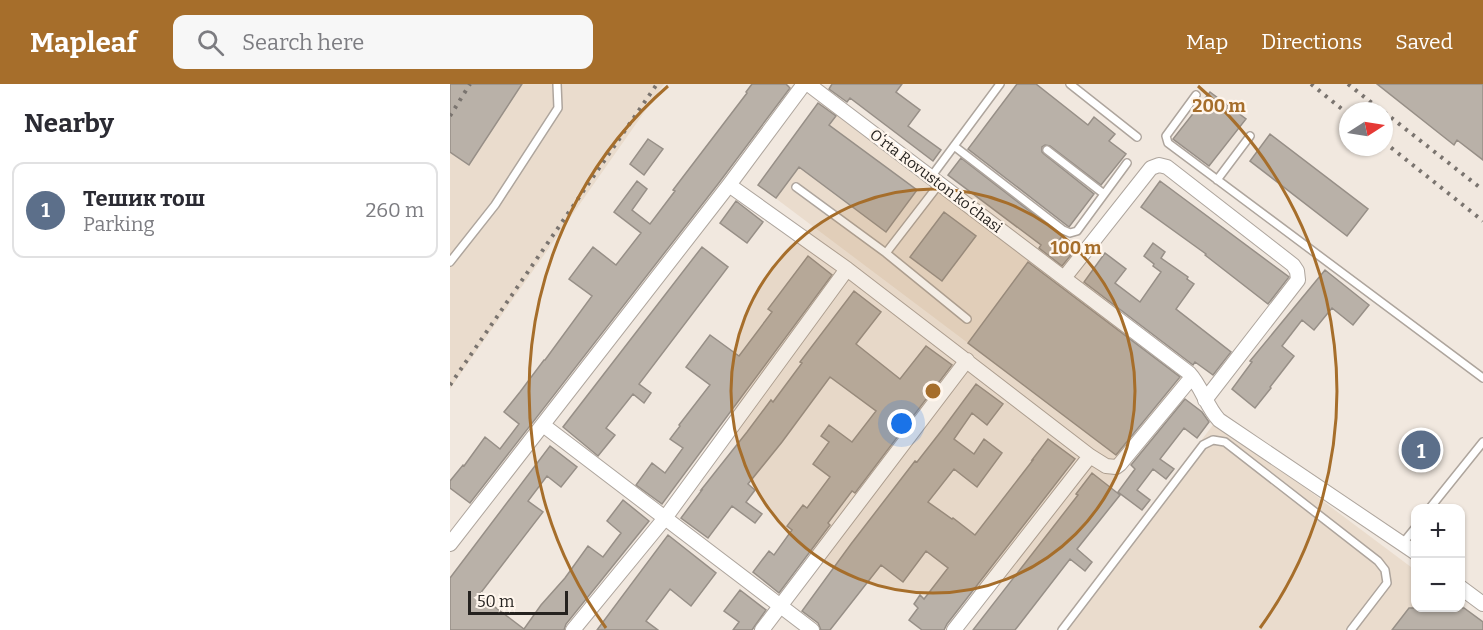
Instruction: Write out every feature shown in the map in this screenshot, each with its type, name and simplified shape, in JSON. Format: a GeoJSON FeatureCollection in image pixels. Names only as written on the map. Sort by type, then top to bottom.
{"type":"FeatureCollection","features":[{"type":"Feature","properties":{"kind":"street"},"geometry":{"type":"LineString","coordinates":[[450,544],[729,185],[804,84]]}},
{"type":"Feature","properties":{"kind":"street","name":"Oʻrta Rovuston koʻchasi"},"geometry":{"type":"LineString","coordinates":[[808,84],[1192,377],[1210,410],[1219,420],[1411,549]]}},
{"type":"Feature","properties":{"kind":"street"},"geometry":{"type":"LineString","coordinates":[[1064,278],[1151,168],[1159,165],[1167,166],[1293,265],[1297,271],[1298,280],[1206,400]]}},
{"type":"Feature","properties":{"kind":"street"},"geometry":{"type":"LineString","coordinates":[[729,185],[847,269],[1106,466],[1112,468],[1120,464],[1192,377]]}},
{"type":"Feature","properties":{"kind":"street"},"geometry":{"type":"LineString","coordinates":[[573,630],[665,518],[847,269]]}},
{"type":"Feature","properties":{"kind":"street"},"geometry":{"type":"LineString","coordinates":[[762,630],[967,360]]}},
{"type":"Feature","properties":{"kind":"street"},"geometry":{"type":"LineString","coordinates":[[543,425],[812,630]]}},
{"type":"Feature","properties":{"kind":"street"},"geometry":{"type":"LineString","coordinates":[[954,630],[1090,456]]}},
{"type":"Feature","properties":{"kind":"street"},"geometry":{"type":"LineString","coordinates":[[1465,590],[1482,602]]}},
{"type":"Feature","properties":{"kind":"lane"},"geometry":{"type":"LineString","coordinates":[[450,262],[495,206],[558,108],[557,84]]}},
{"type":"Feature","properties":{"kind":"lane"},"geometry":{"type":"LineString","coordinates":[[886,253],[935,180],[954,146],[1000,84]]}},
{"type":"Feature","properties":{"kind":"lane"},"geometry":{"type":"LineString","coordinates":[[1070,84],[1137,137]]}},
{"type":"Feature","properties":{"kind":"lane"},"geometry":{"type":"LineString","coordinates":[[1196,95],[1166,136],[1168,142],[1483,378]]}},
{"type":"Feature","properties":{"kind":"lane"},"geometry":{"type":"LineString","coordinates":[[1217,180],[1250,136]]}},
{"type":"Feature","properties":{"kind":"lane"},"geometry":{"type":"LineString","coordinates":[[954,146],[1070,233],[1077,231],[1127,163]]}},
{"type":"Feature","properties":{"kind":"lane"},"geometry":{"type":"LineString","coordinates":[[1047,150],[1104,194]]}},
{"type":"Feature","properties":{"kind":"lane"},"geometry":{"type":"LineString","coordinates":[[796,187],[886,253],[967,319]]}},
{"type":"Feature","properties":{"kind":"lane"},"geometry":{"type":"LineString","coordinates":[[1062,630],[1203,445],[1213,440],[1225,442],[1378,561],[1385,570],[1387,583],[1351,630]]}},
{"type":"Feature","properties":{"kind":"lane"},"geometry":{"type":"LineString","coordinates":[[1433,504],[1483,442]]}},
{"type":"Feature","properties":{"kind":"lane"},"geometry":{"type":"LineString","coordinates":[[1403,543],[1411,533]]}},
{"type":"Feature","properties":{"kind":"shaded area"},"geometry":{"type":"Polygon","coordinates":[[[450,84],[664,84],[450,389],[450,84]]]}},
{"type":"Feature","properties":{"kind":"shaded area"},"geometry":{"type":"Polygon","coordinates":[[[821,100],[1185,376],[1122,459],[758,185],[821,100]]]}},
{"type":"Feature","properties":{"kind":"shaded area"},"geometry":{"type":"Polygon","coordinates":[[[1216,421],[1411,567],[1411,612],[1465,612],[1465,608],[1483,622],[1483,630],[1057,630],[1216,421]]]}},
{"type":"Feature","properties":{"kind":"building"},"geometry":{"type":"Polygon","coordinates":[[[450,84],[522,84],[469,165],[450,152],[450,84]]]}},
{"type":"Feature","properties":{"kind":"building"},"geometry":{"type":"Polygon","coordinates":[[[752,84],[786,84],[790,88],[470,503],[450,488],[450,481],[485,437],[500,449],[519,424],[504,412],[592,296],[569,279],[593,247],[616,265],[641,233],[614,212],[637,181],[647,189],[632,210],[650,224],[752,84]]]}},
{"type":"Feature","properties":{"kind":"building"},"geometry":{"type":"Polygon","coordinates":[[[832,84],[902,84],[896,92],[920,110],[908,126],[941,150],[933,161],[850,98],[847,102],[829,89],[832,84]]]}},
{"type":"Feature","properties":{"kind":"building"},"geometry":{"type":"Polygon","coordinates":[[[1017,84],[1036,84],[1088,125],[1094,117],[1115,134],[1109,141],[1126,154],[1101,185],[1050,146],[1042,147],[1044,154],[1094,194],[1069,227],[968,149],[1017,84]]]}},
{"type":"Feature","properties":{"kind":"building"},"geometry":{"type":"Polygon","coordinates":[[[1377,84],[1483,84],[1483,160],[1457,140],[1454,145],[1377,84]]]}},
{"type":"Feature","properties":{"kind":"building"},"geometry":{"type":"Polygon","coordinates":[[[1210,92],[1246,119],[1209,166],[1173,139],[1210,92]]]}},
{"type":"Feature","properties":{"kind":"building"},"geometry":{"type":"Polygon","coordinates":[[[818,103],[836,116],[829,125],[917,190],[886,232],[799,167],[776,198],[758,185],[818,103]]]}},
{"type":"Feature","properties":{"kind":"building"},"geometry":{"type":"Polygon","coordinates":[[[1270,134],[1368,209],[1347,236],[1250,161],[1270,134]]]}},
{"type":"Feature","properties":{"kind":"building"},"geometry":{"type":"Polygon","coordinates":[[[648,139],[663,149],[644,175],[630,164],[648,139]]]}},
{"type":"Feature","properties":{"kind":"building"},"geometry":{"type":"Polygon","coordinates":[[[961,158],[1062,236],[1060,239],[1075,250],[1062,266],[1039,248],[1041,245],[948,175],[961,158]]]}},
{"type":"Feature","properties":{"kind":"building"},"geometry":{"type":"Polygon","coordinates":[[[1160,181],[1289,277],[1268,304],[1206,254],[1141,207],[1160,181]]]}},
{"type":"Feature","properties":{"kind":"building"},"geometry":{"type":"Polygon","coordinates":[[[736,201],[763,222],[747,243],[720,223],[736,201]]]}},
{"type":"Feature","properties":{"kind":"building"},"geometry":{"type":"Polygon","coordinates":[[[944,212],[976,236],[942,281],[910,257],[944,212]]]}},
{"type":"Feature","properties":{"kind":"building"},"geometry":{"type":"Polygon","coordinates":[[[1153,243],[1165,252],[1161,258],[1194,284],[1176,309],[1231,352],[1213,375],[1195,362],[1193,365],[1084,282],[1105,253],[1126,269],[1115,283],[1140,302],[1161,272],[1144,256],[1153,243]]]}},
{"type":"Feature","properties":{"kind":"building"},"geometry":{"type":"Polygon","coordinates":[[[702,247],[728,267],[639,384],[651,393],[644,403],[633,394],[606,428],[615,435],[598,456],[563,427],[702,247]]]}},
{"type":"Feature","properties":{"kind":"building"},"geometry":{"type":"Polygon","coordinates":[[[808,256],[832,275],[662,504],[636,485],[652,463],[665,473],[683,448],[670,439],[710,385],[686,367],[710,335],[739,356],[772,312],[768,309],[808,256]]]}},
{"type":"Feature","properties":{"kind":"building"},"geometry":{"type":"Polygon","coordinates":[[[1028,262],[1180,377],[1116,455],[968,343],[1028,262]]]}},
{"type":"Feature","properties":{"kind":"building"},"geometry":{"type":"Polygon","coordinates":[[[1325,270],[1369,305],[1353,325],[1332,308],[1314,330],[1302,320],[1282,346],[1294,356],[1255,408],[1232,389],[1252,362],[1250,361],[1325,270]]]}},
{"type":"Feature","properties":{"kind":"building"},"geometry":{"type":"Polygon","coordinates":[[[854,291],[881,312],[856,344],[900,379],[926,346],[952,365],[855,493],[852,491],[828,523],[830,525],[779,593],[753,572],[769,551],[774,555],[792,530],[787,526],[803,505],[807,508],[830,477],[813,464],[829,442],[821,436],[829,425],[852,442],[876,411],[830,377],[748,484],[755,490],[746,502],[762,514],[755,523],[732,506],[708,538],[681,518],[771,400],[773,402],[854,291]]]}},
{"type":"Feature","properties":{"kind":"building"},"geometry":{"type":"Polygon","coordinates":[[[976,384],[1003,404],[987,425],[972,413],[954,439],[974,454],[984,439],[1002,453],[977,487],[954,469],[928,502],[975,535],[1048,439],[1075,459],[944,630],[922,630],[909,620],[918,608],[914,604],[920,595],[924,599],[948,568],[926,551],[903,582],[881,565],[830,630],[821,630],[818,623],[802,611],[851,544],[976,384]]]}},
{"type":"Feature","properties":{"kind":"building"},"geometry":{"type":"Polygon","coordinates":[[[1185,399],[1202,412],[1209,422],[1197,438],[1184,428],[1160,459],[1174,469],[1166,479],[1153,469],[1137,490],[1150,500],[1142,510],[1118,492],[1135,469],[1131,465],[1185,399]]]}},
{"type":"Feature","properties":{"kind":"building"},"geometry":{"type":"Polygon","coordinates":[[[550,446],[577,467],[561,487],[547,476],[528,501],[543,512],[479,595],[524,629],[588,546],[603,557],[621,533],[607,521],[623,500],[649,521],[566,624],[564,630],[450,630],[450,578],[550,446]]]}},
{"type":"Feature","properties":{"kind":"building"},"geometry":{"type":"Polygon","coordinates":[[[1092,473],[1120,495],[1077,549],[1092,562],[1085,571],[1070,559],[1015,630],[973,630],[1078,495],[1076,494],[1092,473]]]}},
{"type":"Feature","properties":{"kind":"building"},"geometry":{"type":"Polygon","coordinates":[[[668,535],[716,573],[691,606],[670,589],[646,621],[658,630],[597,630],[668,535]]]}},
{"type":"Feature","properties":{"kind":"building"},"geometry":{"type":"Polygon","coordinates":[[[740,590],[766,610],[752,630],[733,630],[739,622],[724,611],[740,590]]]}},
{"type":"Feature","properties":{"kind":"building"},"geometry":{"type":"Polygon","coordinates":[[[1409,608],[1411,612],[1465,612],[1465,609],[1483,622],[1483,630],[1392,630],[1409,608]]]}},
{"type":"Feature","properties":{"kind":"railway"},"geometry":{"type":"LineString","coordinates":[[450,116],[470,84]]}},
{"type":"Feature","properties":{"kind":"railway"},"geometry":{"type":"LineString","coordinates":[[450,385],[657,84]]}},
{"type":"Feature","properties":{"kind":"railway"},"geometry":{"type":"LineString","coordinates":[[1311,84],[1339,107]]}},
{"type":"Feature","properties":{"kind":"railway"},"geometry":{"type":"LineString","coordinates":[[1348,84],[1371,102]]}},
{"type":"Feature","properties":{"kind":"railway"},"geometry":{"type":"LineString","coordinates":[[1393,119],[1483,190]]}},
{"type":"Feature","properties":{"kind":"railway"},"geometry":{"type":"LineString","coordinates":[[1393,149],[1483,221]]}},
{"type":"Feature","properties":{"kind":"place","name":"Тешик тош"},"geometry":{"type":"Point","coordinates":[1421,450]}}]}
